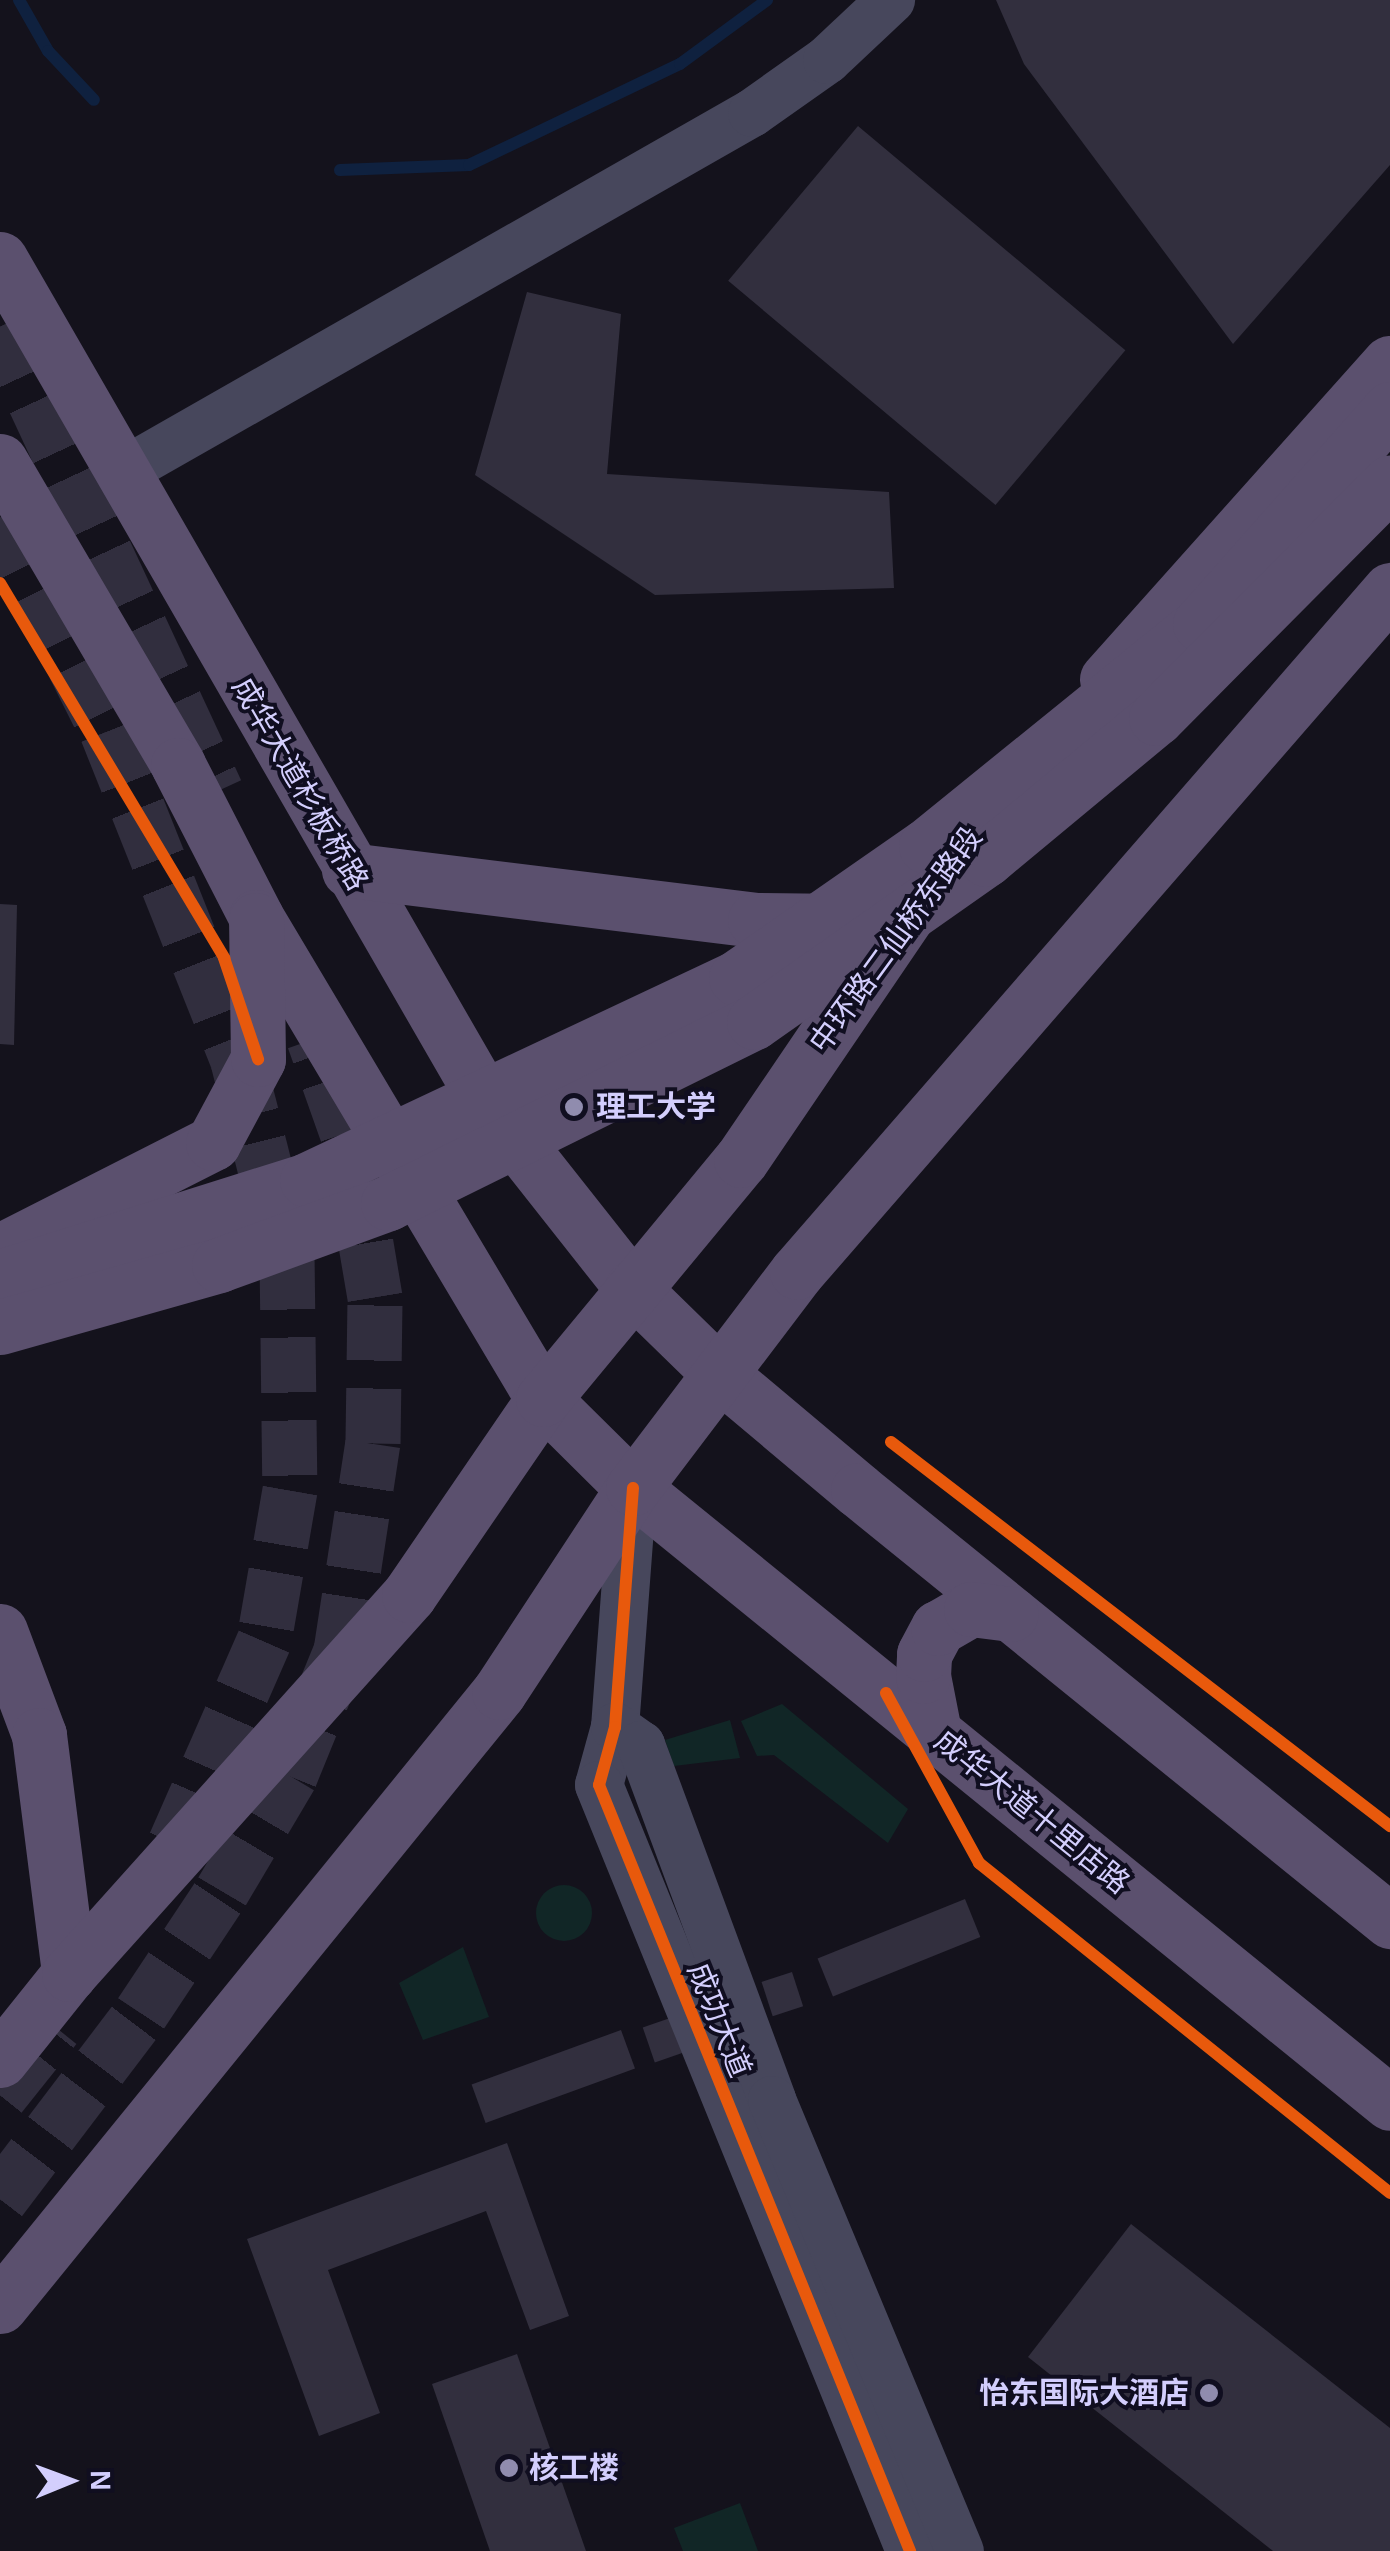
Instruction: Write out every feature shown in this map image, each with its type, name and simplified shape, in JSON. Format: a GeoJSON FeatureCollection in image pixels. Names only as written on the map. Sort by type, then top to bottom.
{"type":"FeatureCollection","features":[{"type":"Feature","properties":{"kind":"main road","name":"成华大道杉板桥路"},"geometry":{"type":"LineString","coordinates":[[0,260],[489,1107],[632,1288]]}},
{"type":"Feature","properties":{"kind":"main road","name":"中环路二仙桥东路段"},"geometry":{"type":"LineString","coordinates":[[0,2060],[68,1974],[408,1595],[543,1399],[741,1160],[943,863],[1390,363]]}},
{"type":"Feature","properties":{"kind":"main road"},"geometry":{"type":"LineString","coordinates":[[0,1277],[307,1180],[736,978],[926,846],[1200,624],[1390,409]]}},
{"type":"Feature","properties":{"kind":"main road"},"geometry":{"type":"LineString","coordinates":[[0,461],[178,765],[256,918],[543,1399]]}},
{"type":"Feature","properties":{"kind":"main road"},"geometry":{"type":"LineString","coordinates":[[0,1327],[219,1265],[388,1203],[754,1022],[986,859],[1156,718],[1390,482]]}},
{"type":"Feature","properties":{"kind":"main road"},"geometry":{"type":"LineString","coordinates":[[0,2306],[499,1692],[634,1488],[797,1272],[1390,590]]}},
{"type":"Feature","properties":{"kind":"main road"},"geometry":{"type":"LineString","coordinates":[[349,870],[755,920],[844,922],[943,863]]}},
{"type":"Feature","properties":{"kind":"main road"},"geometry":{"type":"LineString","coordinates":[[0,1251],[213,1143],[258,1059],[256,918]]}},
{"type":"Feature","properties":{"kind":"main road"},"geometry":{"type":"LineString","coordinates":[[632,1288],[721,1375],[1390,1920]]}},
{"type":"Feature","properties":{"kind":"main road","name":"成华大道十里店路"},"geometry":{"type":"LineString","coordinates":[[543,1399],[634,1488],[1390,2103]]}},
{"type":"Feature","properties":{"kind":"main road"},"geometry":{"type":"LineString","coordinates":[[934,1732],[923,1676],[938,1628],[971,1609],[1011,1614]]}},
{"type":"Feature","properties":{"kind":"main road"},"geometry":{"type":"LineString","coordinates":[[0,1631],[39,1735],[68,1974]]}},
{"type":"Feature","properties":{"kind":"street"},"geometry":{"type":"LineString","coordinates":[[122,472],[752,113],[827,60],[892,0]]}},
{"type":"Feature","properties":{"kind":"street","name":"成功大道"},"geometry":{"type":"LineString","coordinates":[[634,1488],[615,1727],[599,1785],[910,2551]]}},
{"type":"Feature","properties":{"kind":"street","name":"成功大道"},"geometry":{"type":"LineString","coordinates":[[615,1727],[640,1746],[772,2100],[960,2551]]}},
{"type":"Feature","properties":{"kind":"green space"},"geometry":{"type":"Polygon","coordinates":[[[782,1704],[908,1809],[888,1843],[774,1755],[757,1756],[741,1721],[782,1704]]]}},
{"type":"Feature","properties":{"kind":"green space"},"geometry":{"type":"Polygon","coordinates":[[[730,1720],[740,1758],[674,1766],[665,1740],[730,1720]]]}},
{"type":"Feature","properties":{"kind":"green space"},"geometry":{"type":"Polygon","coordinates":[[[564,1885],[584,1893],[592,1913],[584,1933],[564,1941],[544,1933],[536,1913],[544,1893],[564,1885]]]}},
{"type":"Feature","properties":{"kind":"green space"},"geometry":{"type":"Polygon","coordinates":[[[463,1947],[489,2017],[423,2040],[399,1983],[463,1947]]]}},
{"type":"Feature","properties":{"kind":"green space"},"geometry":{"type":"Polygon","coordinates":[[[740,2503],[758,2551],[683,2551],[674,2528],[740,2503]]]}},
{"type":"Feature","properties":{"kind":"building"},"geometry":{"type":"Polygon","coordinates":[[[996,0],[1390,0],[1390,165],[1233,344],[1024,64],[996,0]]]}},
{"type":"Feature","properties":{"kind":"building"},"geometry":{"type":"Polygon","coordinates":[[[858,126],[1125,350],[996,505],[728,281],[858,126]]]}},
{"type":"Feature","properties":{"kind":"building"},"geometry":{"type":"Polygon","coordinates":[[[527,292],[621,314],[607,474],[889,492],[894,588],[655,595],[475,475],[527,292]]]}},
{"type":"Feature","properties":{"kind":"building"},"geometry":{"type":"Polygon","coordinates":[[[0,904],[17,905],[14,1045],[0,1044],[0,904]]]}},
{"type":"Feature","properties":{"kind":"building"},"geometry":{"type":"Polygon","coordinates":[[[965,1899],[980,1937],[833,1997],[818,1959],[965,1899]]]}},
{"type":"Feature","properties":{"kind":"building"},"geometry":{"type":"Polygon","coordinates":[[[792,1972],[803,2006],[773,2016],[762,1982],[792,1972]]]}},
{"type":"Feature","properties":{"kind":"building"},"geometry":{"type":"Polygon","coordinates":[[[673,2017],[685,2052],[655,2062],[643,2027],[673,2017]]]}},
{"type":"Feature","properties":{"kind":"building"},"geometry":{"type":"Polygon","coordinates":[[[621,2030],[635,2069],[486,2123],[472,2084],[621,2030]]]}},
{"type":"Feature","properties":{"kind":"building"},"geometry":{"type":"Polygon","coordinates":[[[507,2143],[569,2316],[530,2330],[486,2211],[328,2270],[380,2413],[319,2436],[247,2239],[507,2143]]]}},
{"type":"Feature","properties":{"kind":"building","name":"怡东国际大酒店"},"geometry":{"type":"Polygon","coordinates":[[[1131,2224],[1390,2428],[1390,2551],[1273,2551],[1028,2357],[1131,2224]]]}},
{"type":"Feature","properties":{"kind":"building","name":"核工楼"},"geometry":{"type":"Polygon","coordinates":[[[517,2354],[586,2551],[490,2551],[432,2384],[517,2354]]]}},
{"type":"Feature","properties":{"kind":"waterway"},"geometry":{"type":"LineString","coordinates":[[19,0],[48,51],[94,100]]}},
{"type":"Feature","properties":{"kind":"waterway"},"geometry":{"type":"LineString","coordinates":[[340,170],[469,165],[680,64],[767,0]]}},
{"type":"Feature","properties":{"kind":"tunnel"},"geometry":{"type":"LineString","coordinates":[[0,326],[216,791]]}},
{"type":"Feature","properties":{"kind":"tunnel"},"geometry":{"type":"LineString","coordinates":[[0,517],[107,731],[238,1061],[287,1254],[290,1490],[264,1641],[174,1846]]}},
{"type":"Feature","properties":{"kind":"tunnel"},"geometry":{"type":"LineString","coordinates":[[0,2199],[141,2013],[222,1891],[290,1776],[341,1651],[373,1443],[375,1297],[347,1132],[314,1039]]}},
{"type":"Feature","properties":{"kind":"tunnel"},"geometry":{"type":"LineString","coordinates":[[0,2095],[55,2026]]}},
{"type":"Feature","properties":{"kind":"cycle path"},"geometry":{"type":"LineString","coordinates":[[0,583],[224,958],[258,1059]]}},
{"type":"Feature","properties":{"kind":"cycle path"},"geometry":{"type":"LineString","coordinates":[[891,1442],[1390,1826]]}},
{"type":"Feature","properties":{"kind":"cycle path"},"geometry":{"type":"LineString","coordinates":[[633,1488],[615,1727],[599,1785],[910,2551]]}},
{"type":"Feature","properties":{"kind":"cycle path"},"geometry":{"type":"LineString","coordinates":[[886,1693],[979,1863],[1390,2193]]}},
{"type":"Feature","properties":{"kind":"place","name":"理工大学"},"geometry":{"type":"Point","coordinates":[574,1107]}},
{"type":"Feature","properties":{"kind":"place","name":"怡东国际大酒店"},"geometry":{"type":"Point","coordinates":[1209,2393]}},
{"type":"Feature","properties":{"kind":"place","name":"核工楼"},"geometry":{"type":"Point","coordinates":[509,2468]}}]}
